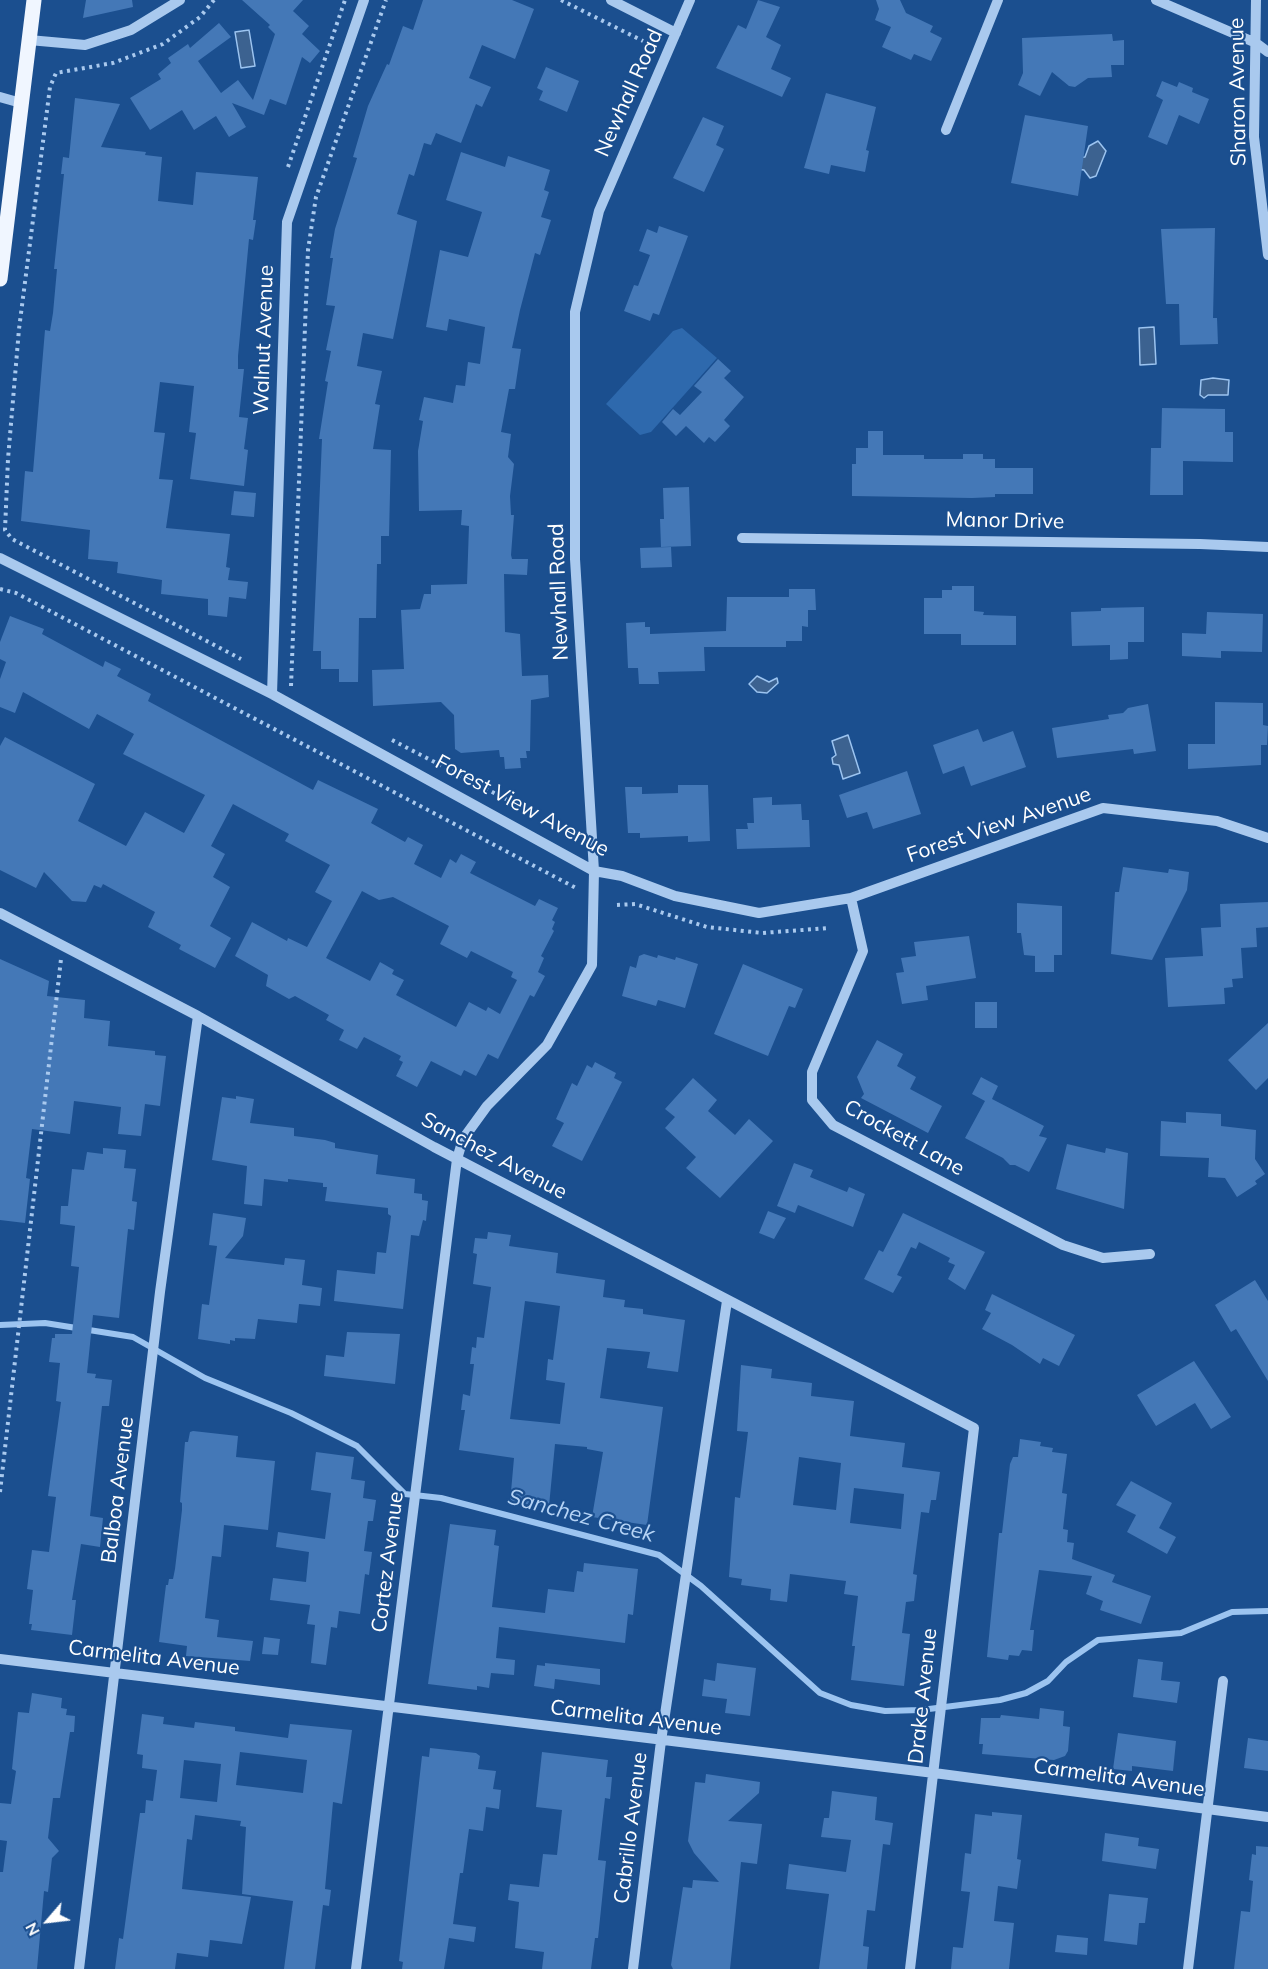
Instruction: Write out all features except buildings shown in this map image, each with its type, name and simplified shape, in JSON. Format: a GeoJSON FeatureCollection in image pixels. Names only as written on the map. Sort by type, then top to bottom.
{"type":"FeatureCollection","features":[{"type":"Feature","properties":{"kind":"main road"},"geometry":{"type":"LineString","coordinates":[[0,279],[34,0]]}},
{"type":"Feature","properties":{"kind":"street"},"geometry":{"type":"LineString","coordinates":[[29,40],[85,45],[131,30],[180,0]]}},
{"type":"Feature","properties":{"kind":"street","name":"Walnut Avenue"},"geometry":{"type":"LineString","coordinates":[[273,694],[287,222],[364,0]]}},
{"type":"Feature","properties":{"kind":"street"},"geometry":{"type":"LineString","coordinates":[[611,0],[676,33]]}},
{"type":"Feature","properties":{"kind":"street","name":"Newhall Road"},"geometry":{"type":"LineString","coordinates":[[457,1159],[463,1139],[487,1106],[548,1045],[592,965],[594,871],[576,559],[575,312],[599,211],[690,0]]}},
{"type":"Feature","properties":{"kind":"street"},"geometry":{"type":"LineString","coordinates":[[946,130],[998,0]]}},
{"type":"Feature","properties":{"kind":"street"},"geometry":{"type":"LineString","coordinates":[[1156,0],[1256,42],[1268,52]]}},
{"type":"Feature","properties":{"kind":"street","name":"Sharon Avenue"},"geometry":{"type":"LineString","coordinates":[[1256,0],[1254,137],[1268,255]]}},
{"type":"Feature","properties":{"kind":"street"},"geometry":{"type":"LineString","coordinates":[[0,97],[21,103]]}},
{"type":"Feature","properties":{"kind":"street","name":"Manor Drive"},"geometry":{"type":"LineString","coordinates":[[742,538],[1200,543],[1268,547]]}},
{"type":"Feature","properties":{"kind":"street","name":"Forest View Avenue"},"geometry":{"type":"LineString","coordinates":[[0,558],[273,694],[594,871],[622,876],[675,896],[759,914],[851,898],[1103,808],[1217,821],[1268,838]]}},
{"type":"Feature","properties":{"kind":"street","name":"Crockett Lane"},"geometry":{"type":"LineString","coordinates":[[851,898],[863,951],[812,1072],[812,1100],[833,1125],[1063,1245],[1103,1258],[1149,1254]]}},
{"type":"Feature","properties":{"kind":"street","name":"Sanchez Avenue"},"geometry":{"type":"LineString","coordinates":[[0,913],[198,1016],[457,1159],[726,1301],[974,1428]]}},
{"type":"Feature","properties":{"kind":"street","name":"Balboa Avenue"},"geometry":{"type":"LineString","coordinates":[[79,1969],[155,1331],[198,1016]]}},
{"type":"Feature","properties":{"kind":"street","name":"Cortez Avenue"},"geometry":{"type":"LineString","coordinates":[[356,1969],[457,1159]]}},
{"type":"Feature","properties":{"kind":"street","name":"Cabrillo Avenue"},"geometry":{"type":"LineString","coordinates":[[633,1969],[661,1741],[726,1301]]}},
{"type":"Feature","properties":{"kind":"street","name":"Drake Avenue"},"geometry":{"type":"LineString","coordinates":[[910,1969],[974,1428]]}},
{"type":"Feature","properties":{"kind":"street","name":"Carmelita Avenue"},"geometry":{"type":"LineString","coordinates":[[0,1659],[934,1773],[1268,1817]]}},
{"type":"Feature","properties":{"kind":"street"},"geometry":{"type":"LineString","coordinates":[[1188,1969],[1223,1681]]}},
{"type":"Feature","properties":{"kind":"path"},"geometry":{"type":"LineString","coordinates":[[214,0],[200,17],[163,44],[113,63],[56,73],[50,87],[19,329],[8,459],[5,530],[12,538],[248,663]]}},
{"type":"Feature","properties":{"kind":"path"},"geometry":{"type":"LineString","coordinates":[[285,176],[345,0]]}},
{"type":"Feature","properties":{"kind":"path"},"geometry":{"type":"LineString","coordinates":[[300,691],[289,685],[308,250],[316,197],[386,0]]}},
{"type":"Feature","properties":{"kind":"path"},"geometry":{"type":"LineString","coordinates":[[561,0],[643,41]]}},
{"type":"Feature","properties":{"kind":"path"},"geometry":{"type":"LineString","coordinates":[[0,589],[16,593],[576,888]]}},
{"type":"Feature","properties":{"kind":"path"},"geometry":{"type":"LineString","coordinates":[[390,739],[527,810]]}},
{"type":"Feature","properties":{"kind":"path"},"geometry":{"type":"LineString","coordinates":[[0,1492],[63,946]]}},
{"type":"Feature","properties":{"kind":"shaded area"},"geometry":{"type":"Polygon","coordinates":[[[249,30],[255,66],[241,68],[235,32],[249,30]]]}},
{"type":"Feature","properties":{"kind":"shaded area"},"geometry":{"type":"Polygon","coordinates":[[[1098,141],[1106,151],[1096,176],[1090,178],[1084,170],[1076,169],[1077,158],[1085,157],[1089,146],[1098,141]]]}},
{"type":"Feature","properties":{"kind":"shaded area"},"geometry":{"type":"Polygon","coordinates":[[[1154,327],[1156,364],[1140,365],[1139,328],[1154,327]]]}},
{"type":"Feature","properties":{"kind":"shaded area"},"geometry":{"type":"Polygon","coordinates":[[[682,328],[717,358],[651,432],[640,435],[606,404],[673,331],[682,328]]]}},
{"type":"Feature","properties":{"kind":"shaded area"},"geometry":{"type":"Polygon","coordinates":[[[1213,378],[1229,380],[1228,395],[1208,395],[1204,398],[1200,395],[1201,380],[1213,378]]]}},
{"type":"Feature","properties":{"kind":"shaded area"},"geometry":{"type":"Polygon","coordinates":[[[757,676],[769,682],[777,678],[778,683],[767,693],[757,692],[749,684],[757,676]]]}},
{"type":"Feature","properties":{"kind":"shaded area"},"geometry":{"type":"Polygon","coordinates":[[[848,735],[860,773],[843,779],[839,765],[833,764],[832,758],[836,755],[832,741],[848,735]]]}},
{"type":"Feature","properties":{"kind":"waterway","name":"Sanchez Creek"},"geometry":{"type":"LineString","coordinates":[[0,1325],[45,1323],[133,1337],[205,1378],[291,1413],[357,1446],[405,1494],[441,1498],[659,1555],[701,1586],[820,1693],[851,1705],[885,1711],[921,1710],[1000,1700],[1026,1693],[1048,1681],[1066,1662],[1098,1640],[1181,1633],[1232,1612],[1268,1611]]}}]}
